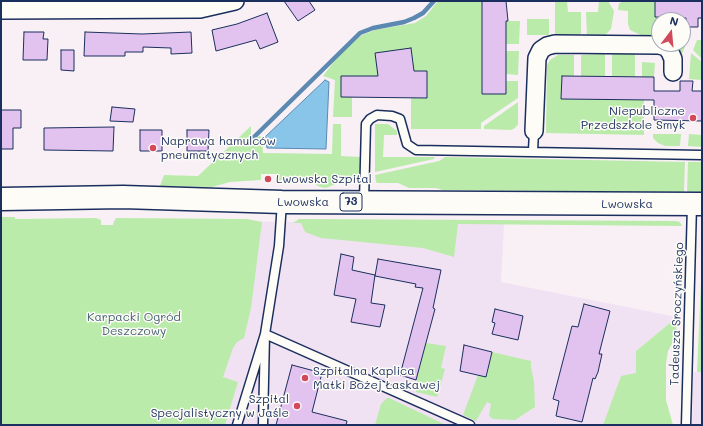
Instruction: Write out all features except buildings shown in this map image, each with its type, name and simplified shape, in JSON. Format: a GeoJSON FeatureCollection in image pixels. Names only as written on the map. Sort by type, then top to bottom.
{"type":"FeatureCollection","features":[{"type":"Feature","properties":{"kind":"main road","name":"Lwowska"},"geometry":{"type":"LineString","coordinates":[[1,199],[123,197],[282,202],[697,204]]}},
{"type":"Feature","properties":{"kind":"street"},"geometry":{"type":"LineString","coordinates":[[1,10],[200,9],[235,1]]}},
{"type":"Feature","properties":{"kind":"street"},"geometry":{"type":"LineString","coordinates":[[534,131],[537,58],[541,50],[547,46],[555,44],[666,47],[673,59],[673,72]]}},
{"type":"Feature","properties":{"kind":"lane"},"geometry":{"type":"LineString","coordinates":[[364,202],[366,124],[368,120],[375,116],[392,116],[400,119],[407,144],[416,150],[702,155]]}},
{"type":"Feature","properties":{"kind":"lane"},"geometry":{"type":"LineString","coordinates":[[533,151],[534,131]]}},
{"type":"Feature","properties":{"kind":"lane"},"geometry":{"type":"LineString","coordinates":[[263,425],[265,334],[279,246],[282,202]]}},
{"type":"Feature","properties":{"kind":"lane","name":"Tadeusza Sroczyńskiego"},"geometry":{"type":"LineString","coordinates":[[686,425],[697,204]]}},
{"type":"Feature","properties":{"kind":"lane"},"geometry":{"type":"LineString","coordinates":[[237,425],[265,334]]}},
{"type":"Feature","properties":{"kind":"lane"},"geometry":{"type":"LineString","coordinates":[[265,334],[470,425]]}},
{"type":"Feature","properties":{"kind":"shaded area"},"geometry":{"type":"Polygon","coordinates":[[[1,219],[101,220],[101,225],[113,225],[113,220],[504,224],[501,282],[677,317],[636,351],[636,399],[647,425],[1,425],[1,219]]]}},
{"type":"Feature","properties":{"kind":"shaded area"},"geometry":{"type":"Polygon","coordinates":[[[693,372],[702,372],[702,425],[692,425],[693,372]]]}},
{"type":"Feature","properties":{"kind":"green space"},"geometry":{"type":"Polygon","coordinates":[[[438,1],[495,1],[482,2],[482,94],[506,94],[506,81],[518,81],[518,98],[481,123],[481,129],[411,129],[411,98],[392,76],[341,76],[341,97],[352,97],[352,117],[333,117],[335,80],[323,76],[340,54],[360,36],[375,30],[415,23],[426,16],[438,1]],[[411,49],[375,53],[413,62],[411,49]],[[414,71],[415,98],[427,98],[427,71],[414,71]]]}},
{"type":"Feature","properties":{"kind":"green space"},"geometry":{"type":"Polygon","coordinates":[[[555,1],[567,1],[568,12],[581,12],[581,34],[555,35],[555,1]]]}},
{"type":"Feature","properties":{"kind":"green space"},"geometry":{"type":"Polygon","coordinates":[[[599,1],[608,1],[614,11],[611,29],[604,36],[587,37],[586,12],[598,12],[599,1]]]}},
{"type":"Feature","properties":{"kind":"green space"},"geometry":{"type":"Polygon","coordinates":[[[621,1],[655,1],[655,12],[651,12],[651,37],[645,37],[630,30],[628,24],[628,11],[618,10],[619,3],[621,3],[621,1]]]}},
{"type":"Feature","properties":{"kind":"green space"},"geometry":{"type":"Polygon","coordinates":[[[527,19],[549,19],[549,35],[527,35],[527,19]]]}},
{"type":"Feature","properties":{"kind":"green space"},"geometry":{"type":"Polygon","coordinates":[[[506,21],[520,21],[519,44],[506,44],[506,21]]]}},
{"type":"Feature","properties":{"kind":"green space"},"geometry":{"type":"Polygon","coordinates":[[[697,40],[702,40],[702,59],[693,50],[697,40]]]}},
{"type":"Feature","properties":{"kind":"green space"},"geometry":{"type":"Polygon","coordinates":[[[506,51],[519,51],[518,75],[506,74],[506,51]]]}},
{"type":"Feature","properties":{"kind":"green space"},"geometry":{"type":"Polygon","coordinates":[[[691,53],[702,62],[702,80],[689,79],[691,53]]]}},
{"type":"Feature","properties":{"kind":"green space"},"geometry":{"type":"Polygon","coordinates":[[[605,54],[605,76],[581,76],[581,55],[605,54]]]}},
{"type":"Feature","properties":{"kind":"green space"},"geometry":{"type":"Polygon","coordinates":[[[612,54],[635,54],[635,77],[612,76],[612,54]]]}},
{"type":"Feature","properties":{"kind":"green space"},"geometry":{"type":"Polygon","coordinates":[[[558,55],[574,55],[574,76],[562,76],[561,98],[644,100],[644,135],[546,133],[547,65],[550,60],[558,55]]]}},
{"type":"Feature","properties":{"kind":"green space"},"geometry":{"type":"Polygon","coordinates":[[[642,62],[655,63],[654,77],[642,77],[642,62]]]}},
{"type":"Feature","properties":{"kind":"green space"},"geometry":{"type":"Polygon","coordinates":[[[518,102],[518,124],[515,128],[511,130],[484,129],[484,126],[518,102]]]}},
{"type":"Feature","properties":{"kind":"green space"},"geometry":{"type":"Polygon","coordinates":[[[333,124],[341,124],[341,156],[360,157],[361,176],[356,182],[341,182],[326,188],[320,187],[308,180],[276,180],[276,174],[261,174],[261,180],[230,182],[212,187],[160,186],[164,175],[198,176],[251,126],[251,135],[255,139],[259,136],[262,137],[263,153],[332,154],[333,124]]]}},
{"type":"Feature","properties":{"kind":"green space"},"geometry":{"type":"Polygon","coordinates":[[[375,124],[388,124],[397,131],[397,135],[384,135],[383,157],[435,157],[434,159],[375,172],[375,124]]]}},
{"type":"Feature","properties":{"kind":"green space"},"geometry":{"type":"Polygon","coordinates":[[[653,134],[681,134],[680,146],[665,146],[658,143],[653,138],[653,134]]]}},
{"type":"Feature","properties":{"kind":"green space"},"geometry":{"type":"Polygon","coordinates":[[[689,134],[702,135],[702,147],[688,146],[689,134]]]}},
{"type":"Feature","properties":{"kind":"green space"},"geometry":{"type":"Polygon","coordinates":[[[445,157],[685,162],[684,192],[443,190],[436,188],[409,188],[398,183],[376,182],[375,175],[439,161],[445,157]]]}},
{"type":"Feature","properties":{"kind":"green space"},"geometry":{"type":"Polygon","coordinates":[[[688,162],[702,162],[702,192],[687,192],[688,162]]]}},
{"type":"Feature","properties":{"kind":"green space","name":"Karpacki Ogród Deszczowy"},"geometry":{"type":"Polygon","coordinates":[[[1,217],[15,217],[15,219],[96,218],[101,220],[101,225],[113,225],[116,218],[247,219],[262,222],[251,308],[244,338],[237,342],[233,348],[223,377],[238,382],[225,425],[1,425],[1,217]]]}},
{"type":"Feature","properties":{"kind":"green space"},"geometry":{"type":"Polygon","coordinates":[[[299,219],[675,221],[680,222],[682,226],[458,224],[454,257],[423,248],[321,238],[305,232],[301,223],[293,223],[299,219]]]}},
{"type":"Feature","properties":{"kind":"green space"},"geometry":{"type":"Polygon","coordinates":[[[702,260],[702,372],[697,372],[702,260]]]}},
{"type":"Feature","properties":{"kind":"green space"},"geometry":{"type":"Polygon","coordinates":[[[677,317],[676,336],[668,351],[666,363],[666,400],[673,425],[603,425],[621,376],[636,373],[636,351],[677,317]]]}},
{"type":"Feature","properties":{"kind":"green space"},"geometry":{"type":"Polygon","coordinates":[[[426,343],[446,346],[441,368],[445,369],[437,397],[416,392],[416,380],[426,343]]]}},
{"type":"Feature","properties":{"kind":"green space"},"geometry":{"type":"Polygon","coordinates":[[[492,352],[531,361],[535,407],[515,420],[493,419],[489,416],[491,404],[487,402],[476,421],[463,415],[478,375],[487,376],[492,352]]]}},
{"type":"Feature","properties":{"kind":"green space"},"geometry":{"type":"Polygon","coordinates":[[[387,398],[446,425],[375,425],[381,404],[387,398]]]}},
{"type":"Feature","properties":{"kind":"water"},"geometry":{"type":"Polygon","coordinates":[[[325,80],[329,82],[326,149],[267,148],[265,137],[325,80]]]}},
{"type":"Feature","properties":{"kind":"waterway"},"geometry":{"type":"LineString","coordinates":[[254,137],[360,33],[373,28],[404,22],[414,18],[423,13],[434,1]]}},
{"type":"Feature","properties":{"kind":"place","name":"Niepubliczne Przedszkole Smyk"},"geometry":{"type":"Point","coordinates":[693,118]}},
{"type":"Feature","properties":{"kind":"place","name":"Naprawa hamulców pneumatycznych"},"geometry":{"type":"Point","coordinates":[153,148]}},
{"type":"Feature","properties":{"kind":"place","name":"Lwowska Szpital"},"geometry":{"type":"Point","coordinates":[268,179]}},
{"type":"Feature","properties":{"kind":"place","name":"Szpitalna Kaplica Matki Bożej Łaskawej"},"geometry":{"type":"Point","coordinates":[305,378]}},
{"type":"Feature","properties":{"kind":"place","name":"Szpital Specjalistyczny w Jaśle"},"geometry":{"type":"Point","coordinates":[297,406]}}]}
